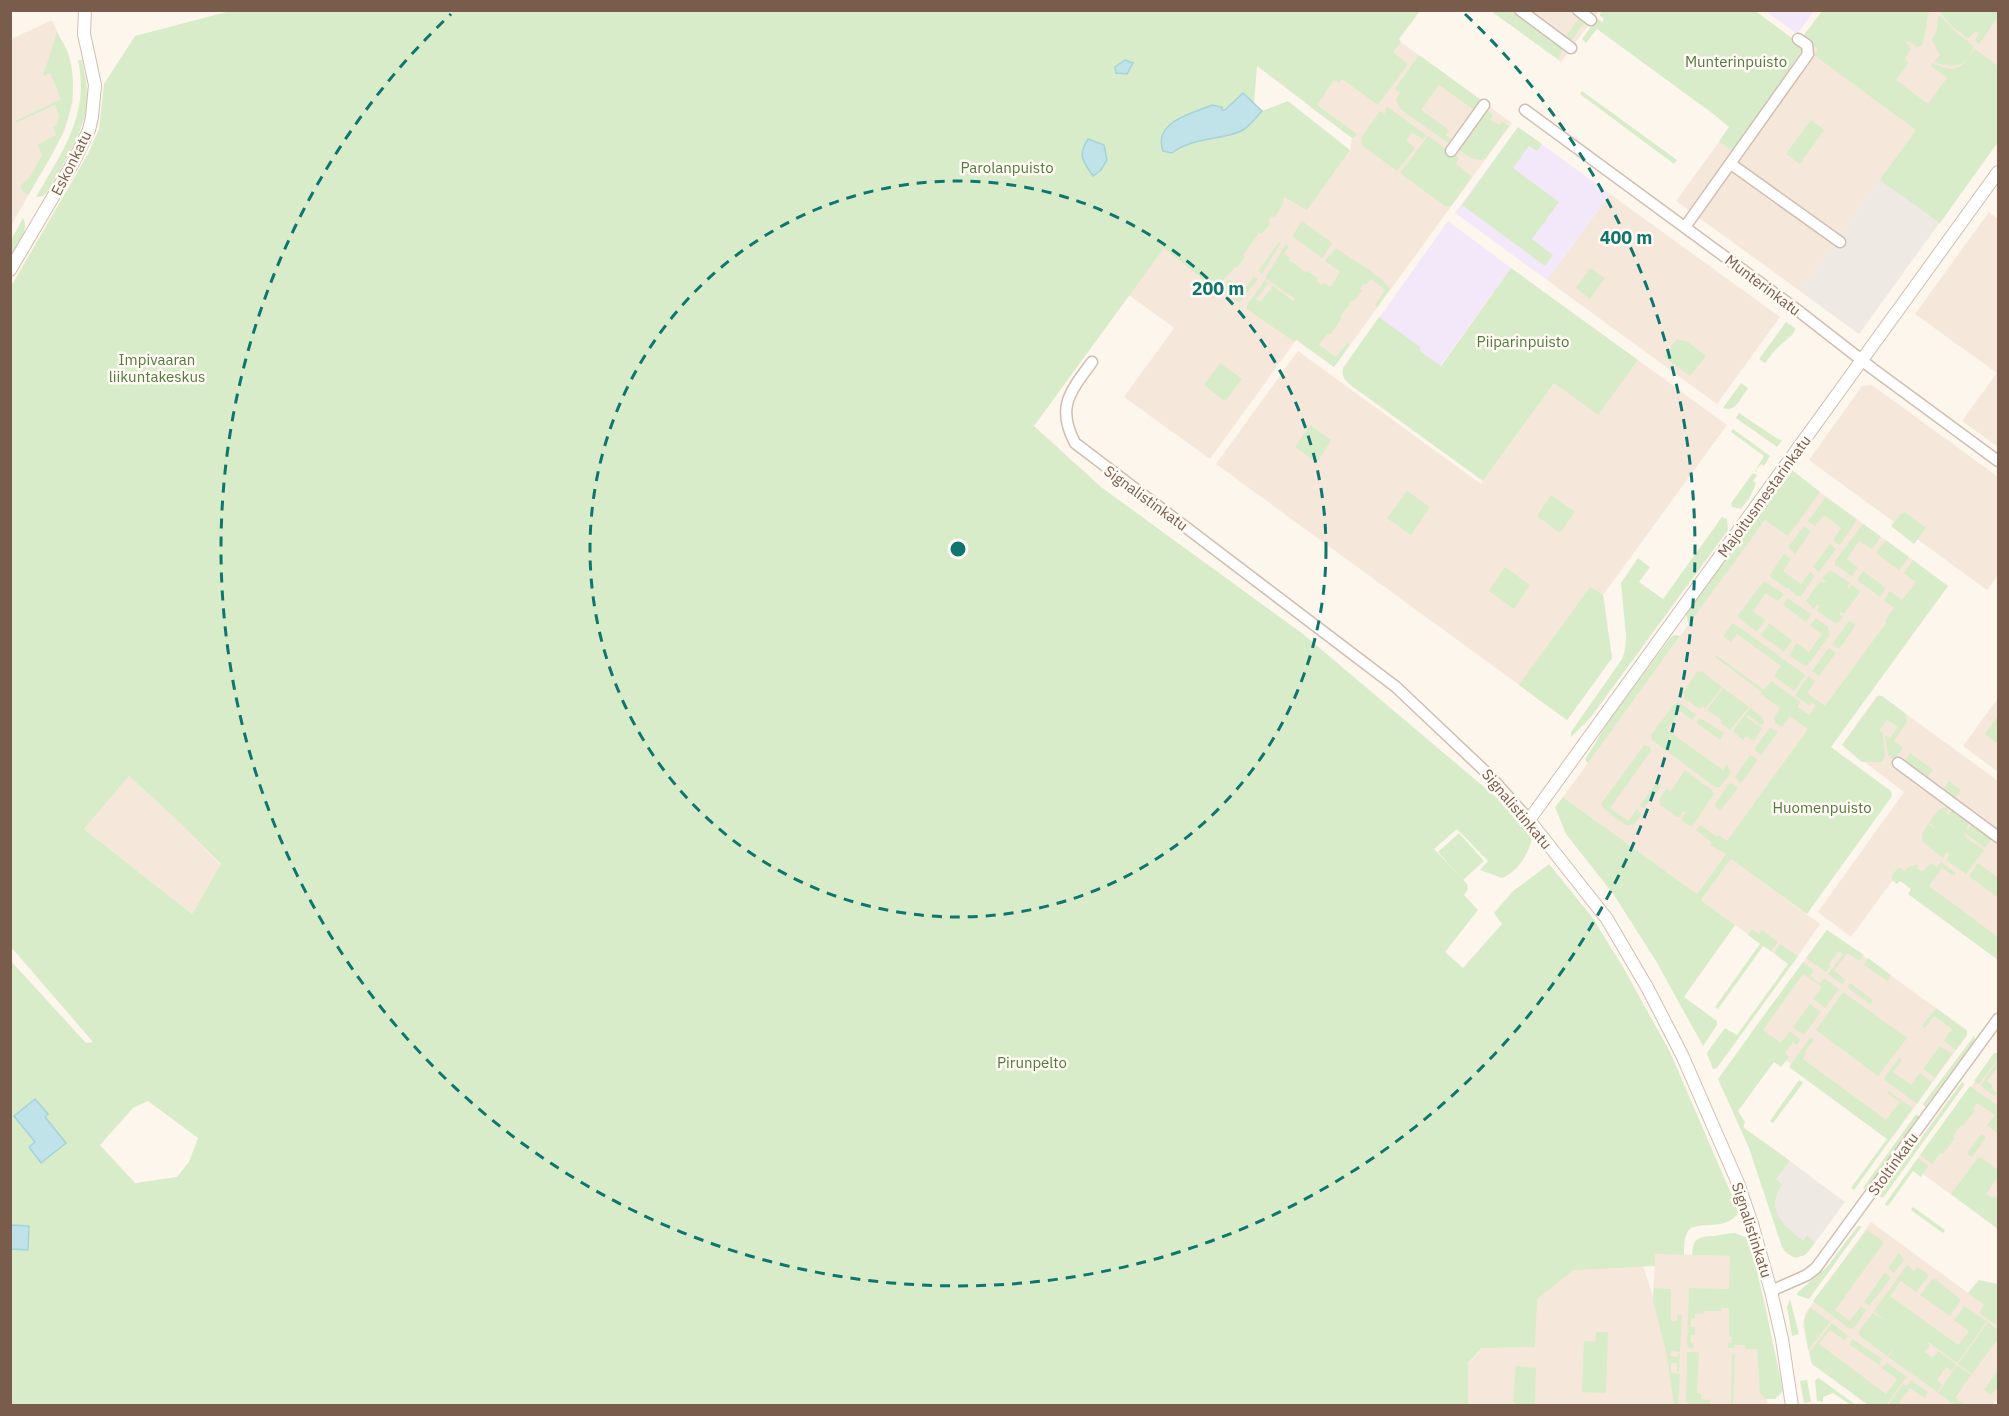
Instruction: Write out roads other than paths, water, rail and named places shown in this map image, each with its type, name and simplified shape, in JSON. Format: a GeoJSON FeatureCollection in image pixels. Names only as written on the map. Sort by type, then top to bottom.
{"type":"FeatureCollection","features":[{"type":"Feature","properties":{"kind":"street","name":"Eskonkatu"},"geometry":{"type":"LineString","coordinates":[[10,270],[73,163],[89,130],[95,85],[84,34],[85,10]]}},
{"type":"Feature","properties":{"kind":"street"},"geometry":{"type":"LineString","coordinates":[[1520,10],[1571,48]]}},
{"type":"Feature","properties":{"kind":"street"},"geometry":{"type":"LineString","coordinates":[[1578,10],[1592,20]]}},
{"type":"Feature","properties":{"kind":"street"},"geometry":{"type":"LineString","coordinates":[[1685,227],[1808,54],[1807,45],[1798,39]]}},
{"type":"Feature","properties":{"kind":"street"},"geometry":{"type":"LineString","coordinates":[[1451,151],[1484,105]]}},
{"type":"Feature","properties":{"kind":"street","name":"Munterinkatu"},"geometry":{"type":"LineString","coordinates":[[1525,110],[1998,461]]}},
{"type":"Feature","properties":{"kind":"street"},"geometry":{"type":"LineString","coordinates":[[1731,164],[1840,242]]}},
{"type":"Feature","properties":{"kind":"street","name":"Majoitusmestarinkatu"},"geometry":{"type":"LineString","coordinates":[[1529,820],[1998,172]]}},
{"type":"Feature","properties":{"kind":"street","name":"Signalistinkatu"},"geometry":{"type":"LineString","coordinates":[[1092,362],[1072,390],[1066,403],[1065,417],[1068,430],[1075,443],[1396,687],[1489,775],[1529,820],[1606,919],[1673,1038],[1738,1183],[1771,1291],[1782,1339],[1792,1406]]}},
{"type":"Feature","properties":{"kind":"street"},"geometry":{"type":"LineString","coordinates":[[1898,763],[1998,837]]}},
{"type":"Feature","properties":{"kind":"street","name":"Stoltinkatu"},"geometry":{"type":"LineString","coordinates":[[1771,1291],[1807,1275],[1821,1262],[1998,1019]]}},
{"type":"Feature","properties":{"kind":"water"},"geometry":{"type":"Polygon","coordinates":[[[1125,60],[1133,63],[1127,74],[1116,73],[1115,67],[1125,60]]]}},
{"type":"Feature","properties":{"kind":"water"},"geometry":{"type":"Polygon","coordinates":[[[1243,93],[1262,111],[1244,129],[1233,134],[1188,144],[1172,153],[1163,151],[1161,141],[1164,132],[1176,120],[1212,105],[1225,110],[1243,93]]]}},
{"type":"Feature","properties":{"kind":"water"},"geometry":{"type":"Polygon","coordinates":[[[1088,139],[1104,145],[1107,160],[1101,170],[1093,176],[1082,154],[1088,139]]]}},
{"type":"Feature","properties":{"kind":"water"},"geometry":{"type":"Polygon","coordinates":[[[35,1099],[48,1114],[45,1117],[66,1143],[41,1163],[29,1147],[35,1142],[14,1116],[35,1099]]]}},
{"type":"Feature","properties":{"kind":"water"},"geometry":{"type":"Polygon","coordinates":[[[10,1225],[29,1226],[28,1250],[11,1249],[10,1225]]]}},
{"type":"Feature","properties":{"kind":"park label","name":"Munterinpuisto"},"geometry":{"type":"Point","coordinates":[1736,61]}},
{"type":"Feature","properties":{"kind":"park label","name":"Parolanpuisto"},"geometry":{"type":"Point","coordinates":[1007,167]}},
{"type":"Feature","properties":{"kind":"park label","name":"Piiparinpuisto"},"geometry":{"type":"Point","coordinates":[1523,341]}},
{"type":"Feature","properties":{"kind":"park label","name":"Impivaaran liikuntakeskus"},"geometry":{"type":"Point","coordinates":[157,368]}},
{"type":"Feature","properties":{"kind":"park label","name":"Huomenpuisto"},"geometry":{"type":"Point","coordinates":[1822,807]}},
{"type":"Feature","properties":{"kind":"park label","name":"Pirunpelto"},"geometry":{"type":"Point","coordinates":[1032,1062]}}]}
